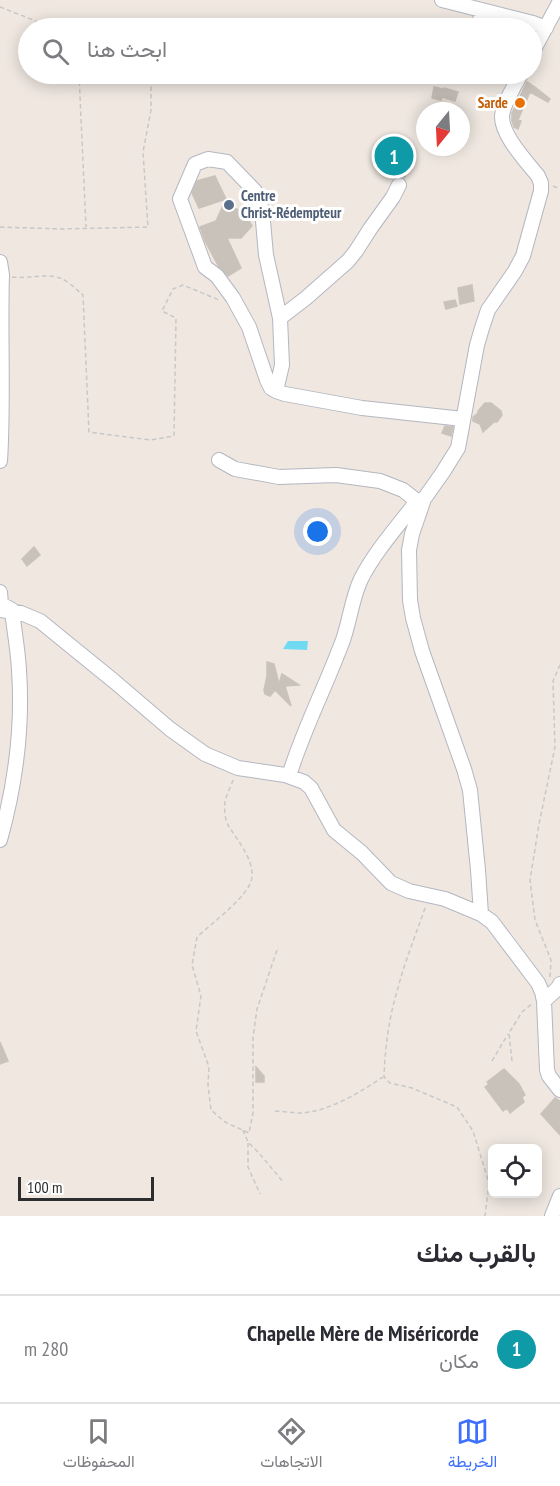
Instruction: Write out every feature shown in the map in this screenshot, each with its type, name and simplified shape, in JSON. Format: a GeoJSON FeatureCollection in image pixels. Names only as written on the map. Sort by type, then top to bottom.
{"type":"FeatureCollection","features":[{"type":"Feature","properties":{"kind":"street"},"geometry":{"type":"LineString","coordinates":[[442,0],[512,18]]}},
{"type":"Feature","properties":{"kind":"street"},"geometry":{"type":"LineString","coordinates":[[542,35],[560,1]]}},
{"type":"Feature","properties":{"kind":"street"},"geometry":{"type":"LineString","coordinates":[[482,18],[486,12]]}},
{"type":"Feature","properties":{"kind":"street"},"geometry":{"type":"LineString","coordinates":[[542,26],[546,28]]}},
{"type":"Feature","properties":{"kind":"street"},"geometry":{"type":"LineString","coordinates":[[289,776],[342,641],[362,578],[384,542],[443,472],[458,448],[477,345],[488,310],[523,256],[541,192],[541,183],[509,138],[502,120],[502,114],[516,84]]}},
{"type":"Feature","properties":{"kind":"street"},"geometry":{"type":"LineString","coordinates":[[276,391],[282,365],[280,318],[266,255],[262,210],[255,191],[227,162],[208,159],[195,165],[180,199],[205,267],[217,276],[249,327],[271,388],[276,391],[285,394],[362,408],[463,419]]}},
{"type":"Feature","properties":{"kind":"street"},"geometry":{"type":"LineString","coordinates":[[280,318],[348,261],[399,185]]}},
{"type":"Feature","properties":{"kind":"street"},"geometry":{"type":"LineString","coordinates":[[0,460],[1,269]]}},
{"type":"Feature","properties":{"kind":"street"},"geometry":{"type":"LineString","coordinates":[[219,460],[235,469],[279,477],[336,475],[380,481],[420,500]]}},
{"type":"Feature","properties":{"kind":"street"},"geometry":{"type":"LineString","coordinates":[[420,500],[409,550],[410,600],[422,651],[470,790],[481,914]]}},
{"type":"Feature","properties":{"kind":"street"},"geometry":{"type":"LineString","coordinates":[[0,592],[1,604],[6,610],[19,668],[19,718],[14,780],[0,840]]}},
{"type":"Feature","properties":{"kind":"street"},"geometry":{"type":"LineString","coordinates":[[6,610],[40,621],[170,729],[206,754],[238,768],[289,776],[304,782],[311,788],[334,830],[362,853],[391,883],[409,891],[445,899],[481,914],[492,922],[547,998],[547,1071],[560,1090]]}},
{"type":"Feature","properties":{"kind":"street"},"geometry":{"type":"LineString","coordinates":[[547,998],[560,984]]}},
{"type":"Feature","properties":{"kind":"street"},"geometry":{"type":"LineString","coordinates":[[552,1216],[560,1196]]}},
{"type":"Feature","properties":{"kind":"path"},"geometry":{"type":"LineString","coordinates":[[0,7],[28,18]]}},
{"type":"Feature","properties":{"kind":"path"},"geometry":{"type":"LineString","coordinates":[[79,84],[86,228]]}},
{"type":"Feature","properties":{"kind":"path"},"geometry":{"type":"LineString","coordinates":[[0,227],[62,229],[148,227],[143,152],[151,110],[151,84]]}},
{"type":"Feature","properties":{"kind":"path"},"geometry":{"type":"LineString","coordinates":[[1,269],[20,278],[40,276],[61,279],[83,295],[89,432],[150,440],[174,436],[176,318],[162,312],[173,289],[183,285],[237,306]]}},
{"type":"Feature","properties":{"kind":"path"},"geometry":{"type":"LineString","coordinates":[[492,1060],[522,1012],[537,999],[547,998],[551,960],[535,920],[530,880],[555,747],[553,681],[560,665]]}},
{"type":"Feature","properties":{"kind":"path"},"geometry":{"type":"LineString","coordinates":[[238,768],[225,802],[226,823],[251,864],[251,882],[243,894],[197,937],[192,965],[201,996],[196,1031],[209,1067],[208,1085],[212,1110],[225,1122],[249,1132],[253,1113],[254,1038],[257,1009],[278,947]]}},
{"type":"Feature","properties":{"kind":"path"},"geometry":{"type":"LineString","coordinates":[[384,1077],[388,1036],[398,987],[429,895]]}},
{"type":"Feature","properties":{"kind":"path"},"geometry":{"type":"LineString","coordinates":[[509,1033],[512,1060]]}},
{"type":"Feature","properties":{"kind":"path"},"geometry":{"type":"LineString","coordinates":[[275,1111],[300,1113],[314,1111],[351,1096],[384,1077]]}},
{"type":"Feature","properties":{"kind":"path"},"geometry":{"type":"LineString","coordinates":[[384,1077],[390,1083],[412,1088],[457,1107],[473,1131],[489,1183],[485,1216]]}},
{"type":"Feature","properties":{"kind":"path"},"geometry":{"type":"LineString","coordinates":[[242,1129],[248,1142],[284,1183]]}},
{"type":"Feature","properties":{"kind":"path"},"geometry":{"type":"LineString","coordinates":[[248,1142],[248,1167],[260,1194]]}},
{"type":"Feature","properties":{"kind":"water"},"geometry":{"type":"Polygon","coordinates":[[[288,641],[308,641],[307,650],[283,649],[288,641]]]}},
{"type":"Feature","properties":{"kind":"building","name":"Sarde"},"geometry":{"type":"Polygon","coordinates":[[[526,84],[535,87],[550,99],[548,102],[530,92],[518,120],[521,121],[518,129],[514,127],[512,113],[526,84]]]}},
{"type":"Feature","properties":{"kind":"building"},"geometry":{"type":"Polygon","coordinates":[[[434,87],[458,92],[455,101],[442,97],[441,100],[432,98],[434,87]]]}},
{"type":"Feature","properties":{"kind":"building"},"geometry":{"type":"Polygon","coordinates":[[[403,141],[405,177],[397,174],[395,169],[386,170],[384,142],[403,141]]]}},
{"type":"Feature","properties":{"kind":"building"},"geometry":{"type":"Polygon","coordinates":[[[215,176],[226,199],[199,208],[192,193],[197,181],[215,176]]]}},
{"type":"Feature","properties":{"kind":"building"},"geometry":{"type":"Polygon","coordinates":[[[226,199],[229,206],[244,212],[252,226],[241,238],[227,238],[241,268],[228,276],[219,267],[200,227],[216,221],[226,199]]]}},
{"type":"Feature","properties":{"kind":"building"},"geometry":{"type":"Polygon","coordinates":[[[472,285],[474,301],[460,304],[458,288],[472,285]]]}},
{"type":"Feature","properties":{"kind":"building"},"geometry":{"type":"Polygon","coordinates":[[[455,300],[457,306],[446,309],[444,302],[455,300]]]}},
{"type":"Feature","properties":{"kind":"building"},"geometry":{"type":"Polygon","coordinates":[[[485,403],[491,403],[501,411],[502,415],[497,422],[483,432],[480,424],[473,421],[473,417],[485,403]]]}},
{"type":"Feature","properties":{"kind":"building"},"geometry":{"type":"Polygon","coordinates":[[[445,426],[453,427],[451,436],[442,433],[445,426]]]}},
{"type":"Feature","properties":{"kind":"building"},"geometry":{"type":"Polygon","coordinates":[[[34,547],[40,555],[27,566],[22,559],[34,547]]]}},
{"type":"Feature","properties":{"kind":"building"},"geometry":{"type":"Polygon","coordinates":[[[267,662],[274,664],[279,684],[282,674],[299,685],[285,686],[291,706],[275,690],[270,696],[265,694],[267,662]]]}},
{"type":"Feature","properties":{"kind":"building"},"geometry":{"type":"Polygon","coordinates":[[[0,1042],[8,1061],[0,1064],[0,1042]]]}},
{"type":"Feature","properties":{"kind":"building"},"geometry":{"type":"Polygon","coordinates":[[[256,1067],[264,1076],[264,1082],[256,1082],[256,1067]]]}},
{"type":"Feature","properties":{"kind":"building"},"geometry":{"type":"Polygon","coordinates":[[[504,1069],[519,1084],[525,1095],[522,1097],[524,1102],[510,1113],[507,1108],[503,1111],[485,1087],[489,1084],[487,1082],[504,1069]]]}},
{"type":"Feature","properties":{"kind":"building"},"geometry":{"type":"Polygon","coordinates":[[[555,1098],[560,1101],[560,1135],[541,1114],[555,1098]]]}},
{"type":"Feature","properties":{"kind":"place","name":"Sarde"},"geometry":{"type":"Point","coordinates":[520,103]}},
{"type":"Feature","properties":{"kind":"place","name":"Chapelle Mère de Miséricorde"},"geometry":{"type":"Point","coordinates":[394,156]}},
{"type":"Feature","properties":{"kind":"place","name":"Centre Christ-Rédempteur"},"geometry":{"type":"Point","coordinates":[229,205]}}]}
